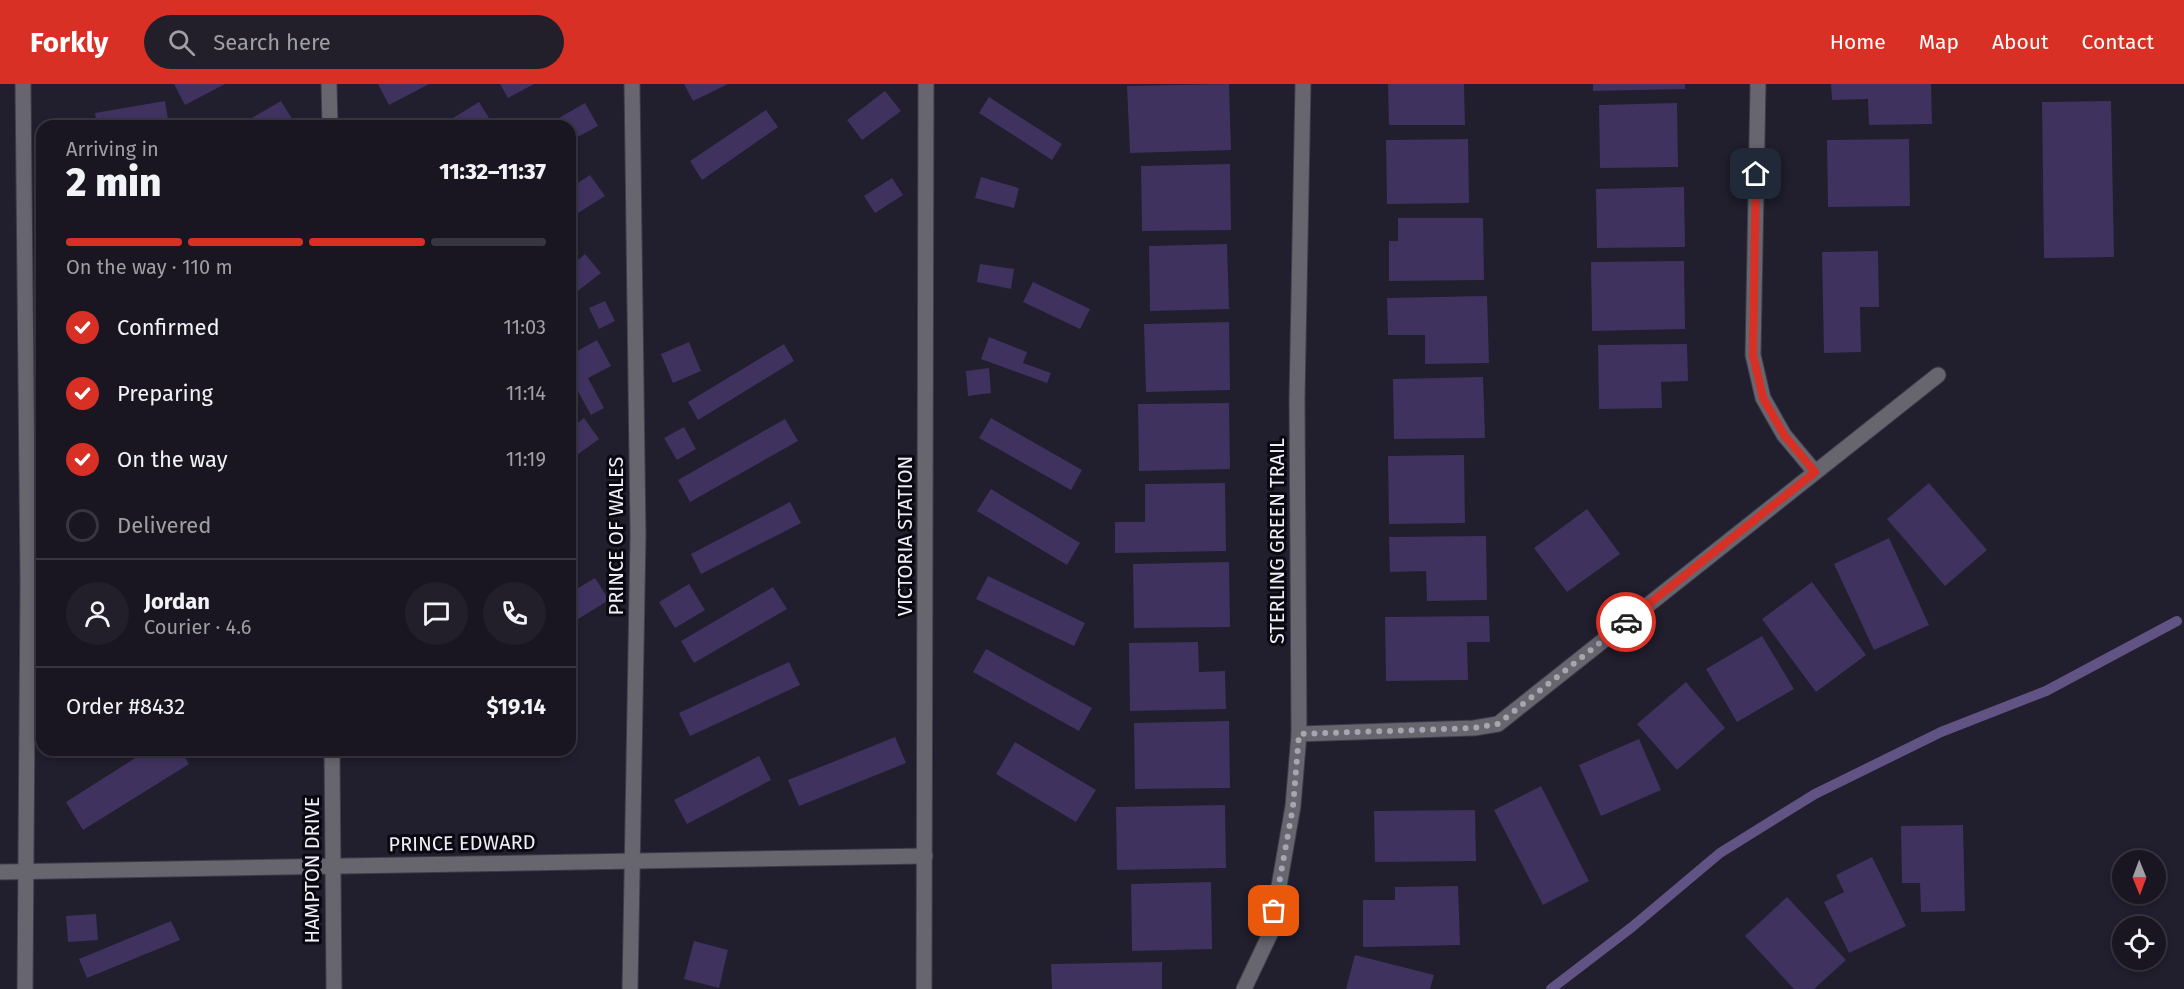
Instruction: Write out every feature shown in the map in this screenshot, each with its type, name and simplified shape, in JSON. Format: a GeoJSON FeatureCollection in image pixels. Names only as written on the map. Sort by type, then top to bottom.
{"type":"FeatureCollection","features":[{"type":"Feature","properties":{"kind":"street"},"geometry":{"type":"LineString","coordinates":[[23,84],[28,583],[25,989]]}},
{"type":"Feature","properties":{"kind":"street"},"geometry":{"type":"LineString","coordinates":[[329,84],[330,120]]}},
{"type":"Feature","properties":{"kind":"street","name":"PRINCE OF WALES"},"geometry":{"type":"LineString","coordinates":[[630,989],[638,535],[632,84]]}},
{"type":"Feature","properties":{"kind":"street","name":"VICTORIA STATION"},"geometry":{"type":"LineString","coordinates":[[924,989],[926,84]]}},
{"type":"Feature","properties":{"kind":"street","name":"STERLING GREEN TRAIL"},"geometry":{"type":"LineString","coordinates":[[1244,989],[1271,932],[1293,807],[1299,734],[1297,399],[1303,84]]}},
{"type":"Feature","properties":{"kind":"street"},"geometry":{"type":"LineString","coordinates":[[1758,84],[1753,355],[1763,398],[1784,435],[1815,472]]}},
{"type":"Feature","properties":{"kind":"street"},"geometry":{"type":"LineString","coordinates":[[1299,734],[1474,728],[1498,724],[1938,375]]}},
{"type":"Feature","properties":{"kind":"street","name":"HAMPTON DRIVE"},"geometry":{"type":"LineString","coordinates":[[332,756],[334,989]]}},
{"type":"Feature","properties":{"kind":"street","name":"PRINCE EDWARD"},"geometry":{"type":"LineString","coordinates":[[0,872],[925,856]]}},
{"type":"Feature","properties":{"kind":"building"},"geometry":{"type":"Polygon","coordinates":[[[174,84],[225,84],[185,105],[174,84]]]}},
{"type":"Feature","properties":{"kind":"building"},"geometry":{"type":"Polygon","coordinates":[[[378,84],[429,84],[389,105],[378,84]]]}},
{"type":"Feature","properties":{"kind":"building"},"geometry":{"type":"Polygon","coordinates":[[[500,84],[534,84],[508,98],[500,84]]]}},
{"type":"Feature","properties":{"kind":"building"},"geometry":{"type":"Polygon","coordinates":[[[684,84],[728,84],[693,101],[684,84]]]}},
{"type":"Feature","properties":{"kind":"building"},"geometry":{"type":"Polygon","coordinates":[[[1229,84],[1231,150],[1130,153],[1127,86],[1229,84]]]}},
{"type":"Feature","properties":{"kind":"building"},"geometry":{"type":"Polygon","coordinates":[[[1388,84],[1464,84],[1465,125],[1389,125],[1388,84]]]}},
{"type":"Feature","properties":{"kind":"building"},"geometry":{"type":"Polygon","coordinates":[[[1593,84],[1685,84],[1685,89],[1593,91],[1593,84]]]}},
{"type":"Feature","properties":{"kind":"building"},"geometry":{"type":"Polygon","coordinates":[[[1831,84],[1931,84],[1932,124],[1869,125],[1868,99],[1832,100],[1831,84]]]}},
{"type":"Feature","properties":{"kind":"building"},"geometry":{"type":"Polygon","coordinates":[[[885,91],[901,111],[862,140],[847,120],[885,91]]]}},
{"type":"Feature","properties":{"kind":"building"},"geometry":{"type":"Polygon","coordinates":[[[989,97],[1062,144],[1052,160],[979,113],[989,97]]]}},
{"type":"Feature","properties":{"kind":"building"},"geometry":{"type":"Polygon","coordinates":[[[165,101],[168,120],[96,120],[95,113],[165,101]]]}},
{"type":"Feature","properties":{"kind":"building"},"geometry":{"type":"Polygon","coordinates":[[[281,101],[293,120],[248,120],[281,101]]]}},
{"type":"Feature","properties":{"kind":"building"},"geometry":{"type":"Polygon","coordinates":[[[2111,101],[2114,257],[2044,258],[2042,102],[2111,101]]]}},
{"type":"Feature","properties":{"kind":"building"},"geometry":{"type":"Polygon","coordinates":[[[479,102],[490,120],[450,120],[479,102]]]}},
{"type":"Feature","properties":{"kind":"building"},"geometry":{"type":"Polygon","coordinates":[[[585,103],[598,126],[576,138],[576,120],[555,120],[585,103]]]}},
{"type":"Feature","properties":{"kind":"building"},"geometry":{"type":"Polygon","coordinates":[[[1677,103],[1678,167],[1600,168],[1599,105],[1677,103]]]}},
{"type":"Feature","properties":{"kind":"building"},"geometry":{"type":"Polygon","coordinates":[[[766,110],[778,127],[702,180],[690,161],[766,110]]]}},
{"type":"Feature","properties":{"kind":"building"},"geometry":{"type":"Polygon","coordinates":[[[1468,139],[1469,203],[1387,204],[1386,140],[1468,139]]]}},
{"type":"Feature","properties":{"kind":"building"},"geometry":{"type":"Polygon","coordinates":[[[1909,139],[1910,206],[1828,207],[1827,140],[1909,139]]]}},
{"type":"Feature","properties":{"kind":"building"},"geometry":{"type":"Polygon","coordinates":[[[1230,164],[1231,230],[1142,231],[1141,166],[1230,164]]]}},
{"type":"Feature","properties":{"kind":"building"},"geometry":{"type":"Polygon","coordinates":[[[590,175],[605,196],[576,214],[576,184],[590,175]]]}},
{"type":"Feature","properties":{"kind":"building"},"geometry":{"type":"Polygon","coordinates":[[[981,177],[1019,188],[1014,208],[975,198],[981,177]]]}},
{"type":"Feature","properties":{"kind":"building"},"geometry":{"type":"Polygon","coordinates":[[[892,178],[903,195],[875,213],[864,196],[892,178]]]}},
{"type":"Feature","properties":{"kind":"building"},"geometry":{"type":"Polygon","coordinates":[[[1684,187],[1685,247],[1597,248],[1596,189],[1684,187]]]}},
{"type":"Feature","properties":{"kind":"building"},"geometry":{"type":"Polygon","coordinates":[[[1398,218],[1483,218],[1484,280],[1389,281],[1389,241],[1398,241],[1398,218]]]}},
{"type":"Feature","properties":{"kind":"building"},"geometry":{"type":"Polygon","coordinates":[[[1227,244],[1229,309],[1150,311],[1149,246],[1227,244]]]}},
{"type":"Feature","properties":{"kind":"building"},"geometry":{"type":"Polygon","coordinates":[[[1878,251],[1879,307],[1860,307],[1861,352],[1824,353],[1822,252],[1878,251]]]}},
{"type":"Feature","properties":{"kind":"building"},"geometry":{"type":"Polygon","coordinates":[[[585,254],[601,273],[576,292],[576,262],[585,254]]]}},
{"type":"Feature","properties":{"kind":"building"},"geometry":{"type":"Polygon","coordinates":[[[1684,261],[1685,329],[1592,331],[1591,262],[1684,261]]]}},
{"type":"Feature","properties":{"kind":"building"},"geometry":{"type":"Polygon","coordinates":[[[980,264],[1014,269],[1011,289],[977,282],[980,264]]]}},
{"type":"Feature","properties":{"kind":"building"},"geometry":{"type":"Polygon","coordinates":[[[1033,282],[1090,309],[1080,329],[1023,302],[1033,282]]]}},
{"type":"Feature","properties":{"kind":"building"},"geometry":{"type":"Polygon","coordinates":[[[1487,296],[1489,363],[1425,364],[1425,335],[1388,335],[1387,298],[1487,296]]]}},
{"type":"Feature","properties":{"kind":"building"},"geometry":{"type":"Polygon","coordinates":[[[605,301],[615,321],[599,329],[589,308],[605,301]]]}},
{"type":"Feature","properties":{"kind":"building"},"geometry":{"type":"Polygon","coordinates":[[[1229,322],[1230,390],[1146,392],[1144,324],[1229,322]]]}},
{"type":"Feature","properties":{"kind":"building"},"geometry":{"type":"Polygon","coordinates":[[[989,337],[1027,352],[1023,363],[1051,373],[1047,383],[981,359],[989,337]]]}},
{"type":"Feature","properties":{"kind":"building"},"geometry":{"type":"Polygon","coordinates":[[[597,340],[611,366],[588,378],[604,408],[591,415],[576,388],[576,352],[597,340]]]}},
{"type":"Feature","properties":{"kind":"building"},"geometry":{"type":"Polygon","coordinates":[[[689,342],[701,371],[673,383],[661,354],[689,342]]]}},
{"type":"Feature","properties":{"kind":"building"},"geometry":{"type":"Polygon","coordinates":[[[784,344],[794,361],[698,420],[688,402],[784,344]]]}},
{"type":"Feature","properties":{"kind":"building"},"geometry":{"type":"Polygon","coordinates":[[[1687,344],[1688,381],[1661,382],[1662,408],[1599,409],[1598,345],[1687,344]]]}},
{"type":"Feature","properties":{"kind":"building"},"geometry":{"type":"Polygon","coordinates":[[[989,368],[991,393],[968,396],[966,371],[989,368]]]}},
{"type":"Feature","properties":{"kind":"building"},"geometry":{"type":"Polygon","coordinates":[[[1483,377],[1485,438],[1394,439],[1393,379],[1483,377]]]}},
{"type":"Feature","properties":{"kind":"building"},"geometry":{"type":"Polygon","coordinates":[[[1229,403],[1230,469],[1139,471],[1138,404],[1229,403]]]}},
{"type":"Feature","properties":{"kind":"building"},"geometry":{"type":"Polygon","coordinates":[[[584,418],[599,439],[576,456],[576,424],[584,418]]]}},
{"type":"Feature","properties":{"kind":"building"},"geometry":{"type":"Polygon","coordinates":[[[991,418],[1082,470],[1071,490],[979,438],[991,418]]]}},
{"type":"Feature","properties":{"kind":"building"},"geometry":{"type":"Polygon","coordinates":[[[785,419],[798,441],[690,502],[678,480],[785,419]]]}},
{"type":"Feature","properties":{"kind":"building"},"geometry":{"type":"Polygon","coordinates":[[[684,427],[696,449],[677,460],[664,438],[684,427]]]}},
{"type":"Feature","properties":{"kind":"building"},"geometry":{"type":"Polygon","coordinates":[[[1464,455],[1465,523],[1389,524],[1388,456],[1464,455]]]}},
{"type":"Feature","properties":{"kind":"building"},"geometry":{"type":"Polygon","coordinates":[[[1225,483],[1226,551],[1115,553],[1115,522],[1145,522],[1145,484],[1225,483]]]}},
{"type":"Feature","properties":{"kind":"building"},"geometry":{"type":"Polygon","coordinates":[[[1929,483],[1987,550],[1945,586],[1887,519],[1929,483]]]}},
{"type":"Feature","properties":{"kind":"building"},"geometry":{"type":"Polygon","coordinates":[[[991,489],[1080,543],[1067,565],[977,511],[991,489]]]}},
{"type":"Feature","properties":{"kind":"building"},"geometry":{"type":"Polygon","coordinates":[[[790,502],[801,523],[701,574],[691,554],[790,502]]]}},
{"type":"Feature","properties":{"kind":"building"},"geometry":{"type":"Polygon","coordinates":[[[1587,509],[1620,554],[1567,592],[1534,548],[1587,509]]]}},
{"type":"Feature","properties":{"kind":"building"},"geometry":{"type":"Polygon","coordinates":[[[1486,536],[1487,600],[1427,601],[1426,571],[1390,572],[1389,537],[1486,536]]]}},
{"type":"Feature","properties":{"kind":"building"},"geometry":{"type":"Polygon","coordinates":[[[1889,538],[1929,625],[1874,650],[1834,564],[1889,538]]]}},
{"type":"Feature","properties":{"kind":"building"},"geometry":{"type":"Polygon","coordinates":[[[1229,562],[1230,627],[1134,628],[1133,564],[1229,562]]]}},
{"type":"Feature","properties":{"kind":"building"},"geometry":{"type":"Polygon","coordinates":[[[988,576],[1085,623],[1074,646],[976,599],[988,576]]]}},
{"type":"Feature","properties":{"kind":"building"},"geometry":{"type":"Polygon","coordinates":[[[595,578],[609,600],[576,620],[576,589],[595,578]]]}},
{"type":"Feature","properties":{"kind":"building"},"geometry":{"type":"Polygon","coordinates":[[[1812,582],[1866,655],[1816,692],[1762,619],[1812,582]]]}},
{"type":"Feature","properties":{"kind":"building"},"geometry":{"type":"Polygon","coordinates":[[[689,584],[705,610],[675,628],[659,602],[689,584]]]}},
{"type":"Feature","properties":{"kind":"building"},"geometry":{"type":"Polygon","coordinates":[[[773,587],[787,609],[694,663],[681,641],[773,587]]]}},
{"type":"Feature","properties":{"kind":"building"},"geometry":{"type":"Polygon","coordinates":[[[1489,616],[1490,642],[1467,642],[1468,680],[1386,681],[1385,617],[1489,616]]]}},
{"type":"Feature","properties":{"kind":"building"},"geometry":{"type":"Polygon","coordinates":[[[1762,636],[1794,689],[1737,722],[1706,669],[1762,636]]]}},
{"type":"Feature","properties":{"kind":"building"},"geometry":{"type":"Polygon","coordinates":[[[1198,642],[1199,672],[1225,671],[1226,709],[1130,711],[1129,643],[1198,642]]]}},
{"type":"Feature","properties":{"kind":"building"},"geometry":{"type":"Polygon","coordinates":[[[986,649],[1092,708],[1079,731],[973,672],[986,649]]]}},
{"type":"Feature","properties":{"kind":"building"},"geometry":{"type":"Polygon","coordinates":[[[789,662],[800,685],[690,736],[679,713],[789,662]]]}},
{"type":"Feature","properties":{"kind":"building"},"geometry":{"type":"Polygon","coordinates":[[[1686,682],[1725,728],[1677,770],[1637,724],[1686,682]]]}},
{"type":"Feature","properties":{"kind":"building"},"geometry":{"type":"Polygon","coordinates":[[[1229,721],[1230,788],[1135,789],[1134,723],[1229,721]]]}},
{"type":"Feature","properties":{"kind":"building"},"geometry":{"type":"Polygon","coordinates":[[[895,737],[906,763],[799,806],[788,780],[895,737]]]}},
{"type":"Feature","properties":{"kind":"building"},"geometry":{"type":"Polygon","coordinates":[[[1639,739],[1661,790],[1601,816],[1579,765],[1639,739]]]}},
{"type":"Feature","properties":{"kind":"building"},"geometry":{"type":"Polygon","coordinates":[[[1015,742],[1096,790],[1076,822],[996,774],[1015,742]]]}},
{"type":"Feature","properties":{"kind":"building"},"geometry":{"type":"Polygon","coordinates":[[[139,756],[184,756],[189,764],[83,830],[66,802],[139,756]]]}},
{"type":"Feature","properties":{"kind":"building"},"geometry":{"type":"Polygon","coordinates":[[[759,756],[771,780],[687,824],[674,800],[759,756]]]}},
{"type":"Feature","properties":{"kind":"building"},"geometry":{"type":"Polygon","coordinates":[[[1541,786],[1589,881],[1543,905],[1494,810],[1541,786]]]}},
{"type":"Feature","properties":{"kind":"building"},"geometry":{"type":"Polygon","coordinates":[[[1225,805],[1226,868],[1117,870],[1116,807],[1225,805]]]}},
{"type":"Feature","properties":{"kind":"building"},"geometry":{"type":"Polygon","coordinates":[[[1475,810],[1476,861],[1375,862],[1374,811],[1475,810]]]}},
{"type":"Feature","properties":{"kind":"building"},"geometry":{"type":"Polygon","coordinates":[[[1963,825],[1965,911],[1921,912],[1920,883],[1902,883],[1901,826],[1963,825]]]}},
{"type":"Feature","properties":{"kind":"building"},"geometry":{"type":"Polygon","coordinates":[[[1872,857],[1906,926],[1849,953],[1824,902],[1844,892],[1836,875],[1872,857]]]}},
{"type":"Feature","properties":{"kind":"building"},"geometry":{"type":"Polygon","coordinates":[[[1211,882],[1212,949],[1132,951],[1131,884],[1211,882]]]}},
{"type":"Feature","properties":{"kind":"building"},"geometry":{"type":"Polygon","coordinates":[[[1458,886],[1460,945],[1363,947],[1363,900],[1395,900],[1395,887],[1458,886]]]}},
{"type":"Feature","properties":{"kind":"building"},"geometry":{"type":"Polygon","coordinates":[[[1787,897],[1846,960],[1814,989],[1794,989],[1745,936],[1787,897]]]}},
{"type":"Feature","properties":{"kind":"building"},"geometry":{"type":"Polygon","coordinates":[[[96,914],[98,940],[68,942],[66,916],[96,914]]]}},
{"type":"Feature","properties":{"kind":"building"},"geometry":{"type":"Polygon","coordinates":[[[171,921],[180,940],[87,978],[79,959],[171,921]]]}},
{"type":"Feature","properties":{"kind":"building"},"geometry":{"type":"Polygon","coordinates":[[[694,941],[728,950],[719,988],[684,979],[694,941]]]}},
{"type":"Feature","properties":{"kind":"building"},"geometry":{"type":"Polygon","coordinates":[[[1355,955],[1434,975],[1430,989],[1346,989],[1355,955]]]}},
{"type":"Feature","properties":{"kind":"building"},"geometry":{"type":"Polygon","coordinates":[[[1162,962],[1162,989],[1052,989],[1051,964],[1162,962]]]}},
{"type":"Feature","properties":{"kind":"waterway"},"geometry":{"type":"LineString","coordinates":[[1551,989],[1632,927],[1720,853],[1815,794],[1941,732],[2046,691],[2177,621]]}},
{"type":"Feature","properties":{"kind":"way so far"},"geometry":{"type":"LineString","coordinates":[[1274,911],[1293,807],[1299,734],[1474,728],[1498,724],[1626,622]]}},
{"type":"Feature","properties":{"kind":"route"},"geometry":{"type":"LineString","coordinates":[[1626,622],[1815,472],[1784,435],[1763,398],[1753,355],[1756,174]]}}]}
